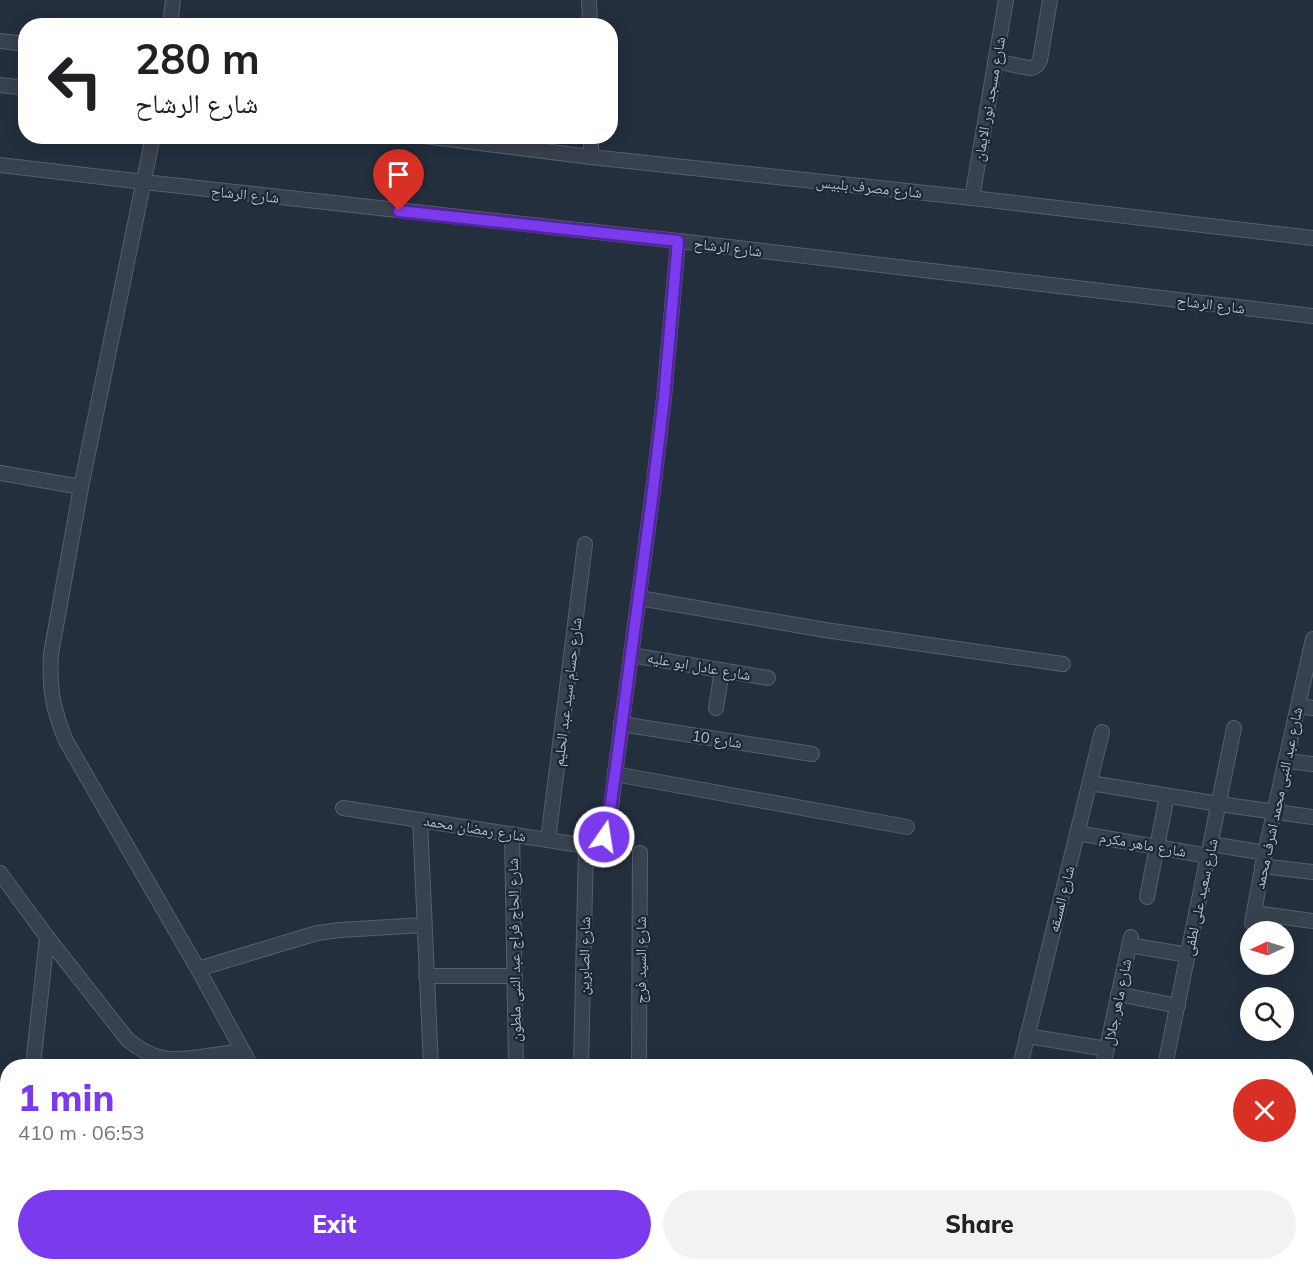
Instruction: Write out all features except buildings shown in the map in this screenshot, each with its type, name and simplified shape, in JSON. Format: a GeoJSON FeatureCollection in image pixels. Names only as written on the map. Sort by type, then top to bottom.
{"type":"FeatureCollection","features":[{"type":"Feature","properties":{"kind":"street"},"geometry":{"type":"LineString","coordinates":[[171,18],[173,0]]}},
{"type":"Feature","properties":{"kind":"street"},"geometry":{"type":"LineString","coordinates":[[589,0],[590,18]]}},
{"type":"Feature","properties":{"kind":"street","name":"شارع مسجد نور الايمان"},"geometry":{"type":"LineString","coordinates":[[972,198],[1006,0]]}},
{"type":"Feature","properties":{"kind":"street"},"geometry":{"type":"LineString","coordinates":[[995,62],[1029,68],[1038,65],[1050,0]]}},
{"type":"Feature","properties":{"kind":"street"},"geometry":{"type":"LineString","coordinates":[[0,41],[18,43]]}},
{"type":"Feature","properties":{"kind":"street"},"geometry":{"type":"LineString","coordinates":[[0,85],[18,87]]}},
{"type":"Feature","properties":{"kind":"street"},"geometry":{"type":"LineString","coordinates":[[152,144],[81,487],[51,654],[52,699],[66,741],[247,1059]]}},
{"type":"Feature","properties":{"kind":"street","name":"شارع مصرف بلبيس"},"geometry":{"type":"LineString","coordinates":[[488,144],[1313,238]]}},
{"type":"Feature","properties":{"kind":"street"},"geometry":{"type":"LineString","coordinates":[[591,144],[591,157]]}},
{"type":"Feature","properties":{"kind":"street","name":"شارع الرشاح"},"geometry":{"type":"LineString","coordinates":[[0,165],[678,241],[1313,316]]}},
{"type":"Feature","properties":{"kind":"street"},"geometry":{"type":"LineString","coordinates":[[586,846],[595,845],[602,840],[609,816],[652,498],[678,241]]}},
{"type":"Feature","properties":{"kind":"street"},"geometry":{"type":"LineString","coordinates":[[0,473],[81,487]]}},
{"type":"Feature","properties":{"kind":"street","name":"شارع حسام سيد عبد الحليم"},"geometry":{"type":"LineString","coordinates":[[549,840],[585,544]]}},
{"type":"Feature","properties":{"kind":"street"},"geometry":{"type":"LineString","coordinates":[[639,598],[825,630],[1063,664]]}},
{"type":"Feature","properties":{"kind":"street","name":"شارع عبد النبى محمد اشرف محمد"},"geometry":{"type":"LineString","coordinates":[[1312,644],[1253,918],[1313,921]]}},
{"type":"Feature","properties":{"kind":"street","name":"شارع عادل ابو عليه"},"geometry":{"type":"LineString","coordinates":[[631,655],[768,678]]}},
{"type":"Feature","properties":{"kind":"street"},"geometry":{"type":"LineString","coordinates":[[716,708],[722,670]]}},
{"type":"Feature","properties":{"kind":"street"},"geometry":{"type":"LineString","coordinates":[[1298,706],[1313,708]]}},
{"type":"Feature","properties":{"kind":"street","name":"شارع 10"},"geometry":{"type":"LineString","coordinates":[[621,724],[812,754]]}},
{"type":"Feature","properties":{"kind":"street","name":"شارع سعيد على لطفى"},"geometry":{"type":"LineString","coordinates":[[1167,1059],[1234,728]]}},
{"type":"Feature","properties":{"kind":"street","name":"شارع المسقه"},"geometry":{"type":"LineString","coordinates":[[1022,1059],[1102,732]]}},
{"type":"Feature","properties":{"kind":"street"},"geometry":{"type":"LineString","coordinates":[[1286,761],[1313,764]]}},
{"type":"Feature","properties":{"kind":"street"},"geometry":{"type":"LineString","coordinates":[[615,774],[907,827]]}},
{"type":"Feature","properties":{"kind":"street"},"geometry":{"type":"LineString","coordinates":[[1090,783],[1313,817]]}},
{"type":"Feature","properties":{"kind":"street"},"geometry":{"type":"LineString","coordinates":[[1147,897],[1167,796]]}},
{"type":"Feature","properties":{"kind":"street","name":"شارع رمضان محمد"},"geometry":{"type":"LineString","coordinates":[[343,808],[586,846]]}},
{"type":"Feature","properties":{"kind":"street"},"geometry":{"type":"LineString","coordinates":[[420,820],[430,1059]]}},
{"type":"Feature","properties":{"kind":"street","name":"شارع ماهر مكرم"},"geometry":{"type":"LineString","coordinates":[[1077,833],[1157,847],[1209,850],[1264,859],[1313,872]]}},
{"type":"Feature","properties":{"kind":"street","name":"شارع الحاج فراج عبد النبى ملطون"},"geometry":{"type":"LineString","coordinates":[[512,834],[516,1059]]}},
{"type":"Feature","properties":{"kind":"street","name":"شارع الصابرين"},"geometry":{"type":"LineString","coordinates":[[581,1059],[586,846]]}},
{"type":"Feature","properties":{"kind":"street","name":"شارع السيد فرج"},"geometry":{"type":"LineString","coordinates":[[639,1059],[640,853]]}},
{"type":"Feature","properties":{"kind":"street"},"geometry":{"type":"LineString","coordinates":[[0,873],[47,938],[124,1035],[139,1049],[163,1059]]}},
{"type":"Feature","properties":{"kind":"street"},"geometry":{"type":"LineString","coordinates":[[198,969],[317,933],[424,925]]}},
{"type":"Feature","properties":{"kind":"street"},"geometry":{"type":"LineString","coordinates":[[34,1059],[47,938]]}},
{"type":"Feature","properties":{"kind":"street","name":"شارع ماهر جلال"},"geometry":{"type":"LineString","coordinates":[[1105,1059],[1130,941],[1188,955]]}},
{"type":"Feature","properties":{"kind":"street"},"geometry":{"type":"LineString","coordinates":[[426,976],[514,976]]}},
{"type":"Feature","properties":{"kind":"street"},"geometry":{"type":"LineString","coordinates":[[1118,994],[1178,1006]]}},
{"type":"Feature","properties":{"kind":"street"},"geometry":{"type":"LineString","coordinates":[[1027,1036],[1107,1049]]}},
{"type":"Feature","properties":{"kind":"street"},"geometry":{"type":"LineString","coordinates":[[184,1059],[243,1051]]}},
{"type":"Feature","properties":{"kind":"route"},"geometry":{"type":"LineString","coordinates":[[399,211],[678,241],[664,398],[652,498],[615,774],[604,837]]}}]}
